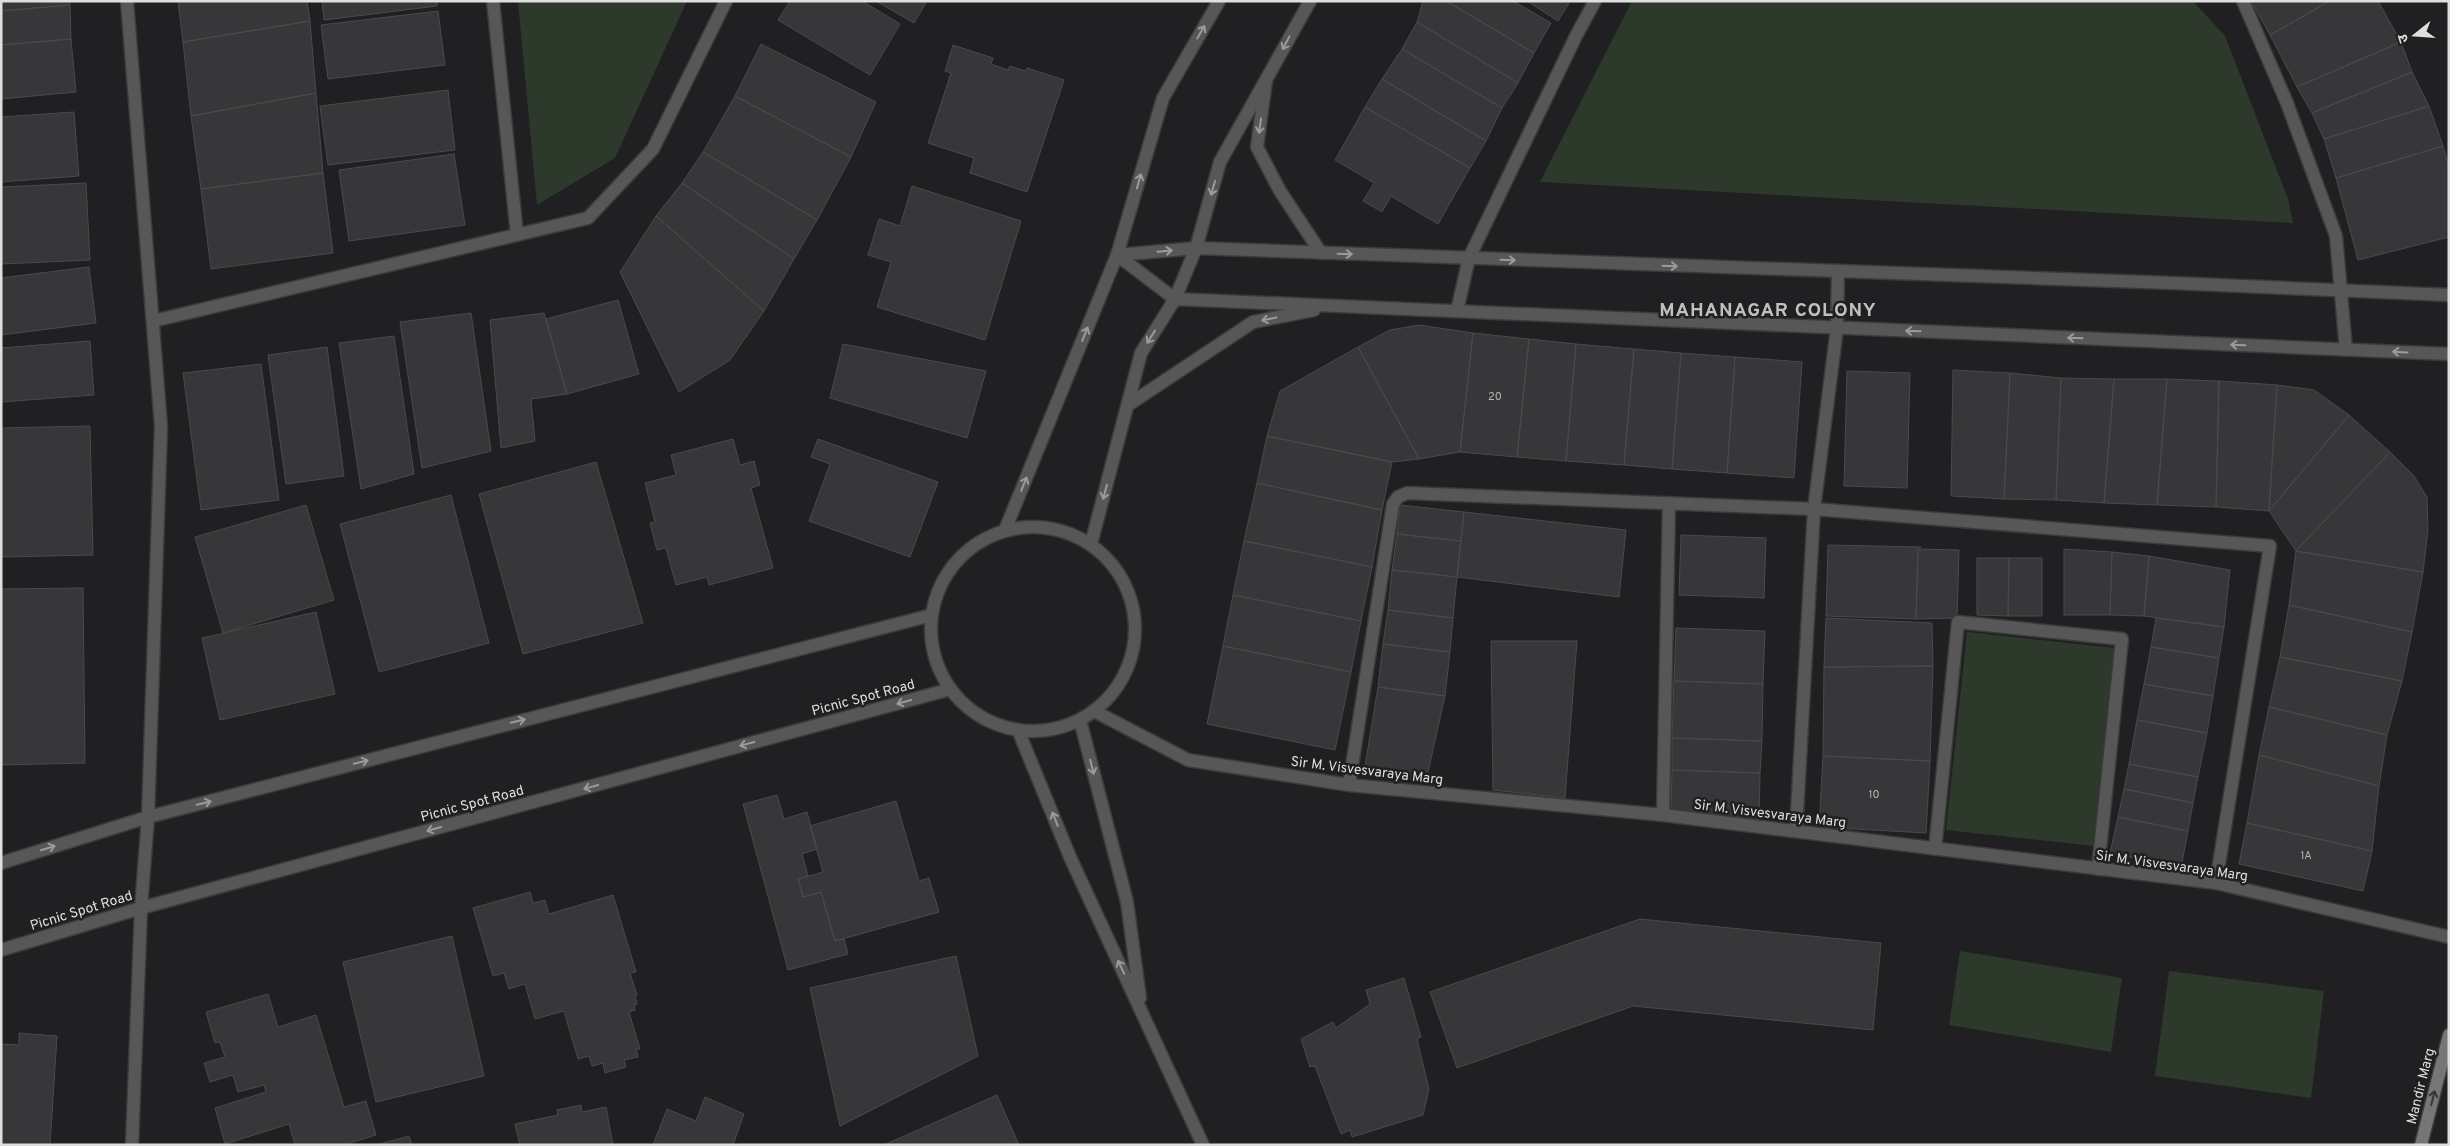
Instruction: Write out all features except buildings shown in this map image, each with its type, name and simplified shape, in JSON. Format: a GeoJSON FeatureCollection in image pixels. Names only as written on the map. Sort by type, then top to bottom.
{"type":"FeatureCollection","features":[{"type":"Feature","properties":{"kind":"main road","name":"Mandir Marg"},"geometry":{"type":"LineString","coordinates":[[2420,1145],[2449,1035]]}},
{"type":"Feature","properties":{"kind":"street"},"geometry":{"type":"LineString","coordinates":[[127,1],[161,426],[148,817],[141,908],[132,1145]]}},
{"type":"Feature","properties":{"kind":"street"},"geometry":{"type":"LineString","coordinates":[[494,1],[516,235]]}},
{"type":"Feature","properties":{"kind":"street"},"geometry":{"type":"LineString","coordinates":[[153,321],[588,218],[653,149],[726,1]]}},
{"type":"Feature","properties":{"kind":"street"},"geometry":{"type":"LineString","coordinates":[[1005,530],[1117,255],[1163,98],[1219,1]]}},
{"type":"Feature","properties":{"kind":"street"},"geometry":{"type":"LineString","coordinates":[[1091,544],[1141,353],[1175,299],[1196,248],[1220,162],[1310,1]]}},
{"type":"Feature","properties":{"kind":"street"},"geometry":{"type":"LineString","coordinates":[[1458,311],[1469,258],[1595,1]]}},
{"type":"Feature","properties":{"kind":"street"},"geometry":{"type":"LineString","coordinates":[[2243,1],[2288,103],[2336,236],[2346,350]]}},
{"type":"Feature","properties":{"kind":"street"},"geometry":{"type":"LineString","coordinates":[[1267,78],[1257,147],[1280,191],[1321,253]]}},
{"type":"Feature","properties":{"kind":"street"},"geometry":{"type":"LineString","coordinates":[[1117,255],[1196,248],[2172,283],[2449,295]]}},
{"type":"Feature","properties":{"kind":"street"},"geometry":{"type":"LineString","coordinates":[[1117,255],[1175,299],[2449,354]]}},
{"type":"Feature","properties":{"kind":"street"},"geometry":{"type":"LineString","coordinates":[[1796,831],[1814,509],[1837,328],[1838,272]]}},
{"type":"Feature","properties":{"kind":"street"},"geometry":{"type":"LineString","coordinates":[[1128,405],[1254,322],[1334,305]]}},
{"type":"Feature","properties":{"kind":"street"},"geometry":{"type":"LineString","coordinates":[[1349,785],[1393,504],[1398,497],[1407,492],[1814,509],[2270,546],[2216,883]]}},
{"type":"Feature","properties":{"kind":"street"},"geometry":{"type":"LineString","coordinates":[[1663,815],[1669,503]]}},
{"type":"Feature","properties":{"kind":"street"},"geometry":{"type":"LineString","coordinates":[[1035,526],[1064,531],[1091,544],[1114,566],[1130,595],[1136,626],[1131,659],[1117,688],[1094,711],[1080,720],[1050,730],[1018,730],[992,723],[969,709],[951,689],[938,666],[932,641],[932,615],[940,586],[956,561],[979,542],[1005,530],[1035,526]]}},
{"type":"Feature","properties":{"kind":"street"},"geometry":{"type":"LineString","coordinates":[[1,863],[148,817],[932,615]]}},
{"type":"Feature","properties":{"kind":"street"},"geometry":{"type":"LineString","coordinates":[[1935,849],[1958,622],[2122,639],[2098,869]]}},
{"type":"Feature","properties":{"kind":"street","name":"Picnic Spot Road"},"geometry":{"type":"LineString","coordinates":[[1,950],[141,908],[951,689]]}},
{"type":"Feature","properties":{"kind":"street","name":"Sir M. Visvesvaraya Marg"},"geometry":{"type":"LineString","coordinates":[[1094,711],[1188,760],[1349,785],[1663,815],[2216,883],[2449,937]]}},
{"type":"Feature","properties":{"kind":"street"},"geometry":{"type":"LineString","coordinates":[[1080,720],[1127,902],[1142,1011]]}},
{"type":"Feature","properties":{"kind":"street"},"geometry":{"type":"LineString","coordinates":[[1018,730],[1070,856],[1203,1145]]}},
{"type":"Feature","properties":{"kind":"green space"},"geometry":{"type":"Polygon","coordinates":[[[518,1],[687,1],[615,158],[537,205],[518,1]]]}},
{"type":"Feature","properties":{"kind":"green space"},"geometry":{"type":"Polygon","coordinates":[[[1632,1],[2193,1],[2225,36],[2288,199],[2293,223],[1540,182],[1632,1]]]}},
{"type":"Feature","properties":{"kind":"green space"},"geometry":{"type":"Polygon","coordinates":[[[1967,632],[2114,648],[2093,846],[1946,830],[1967,632]]]}},
{"type":"Feature","properties":{"kind":"green space"},"geometry":{"type":"Polygon","coordinates":[[[1960,951],[2122,978],[2111,1052],[1949,1025],[1960,951]]]}},
{"type":"Feature","properties":{"kind":"green space"},"geometry":{"type":"Polygon","coordinates":[[[2169,971],[2324,991],[2311,1098],[2155,1076],[2169,971]]]}},
{"type":"Feature","properties":{"kind":"district","name":"MAHANAGAR COLONY"},"geometry":{"type":"Point","coordinates":[1768,309]}}]}
